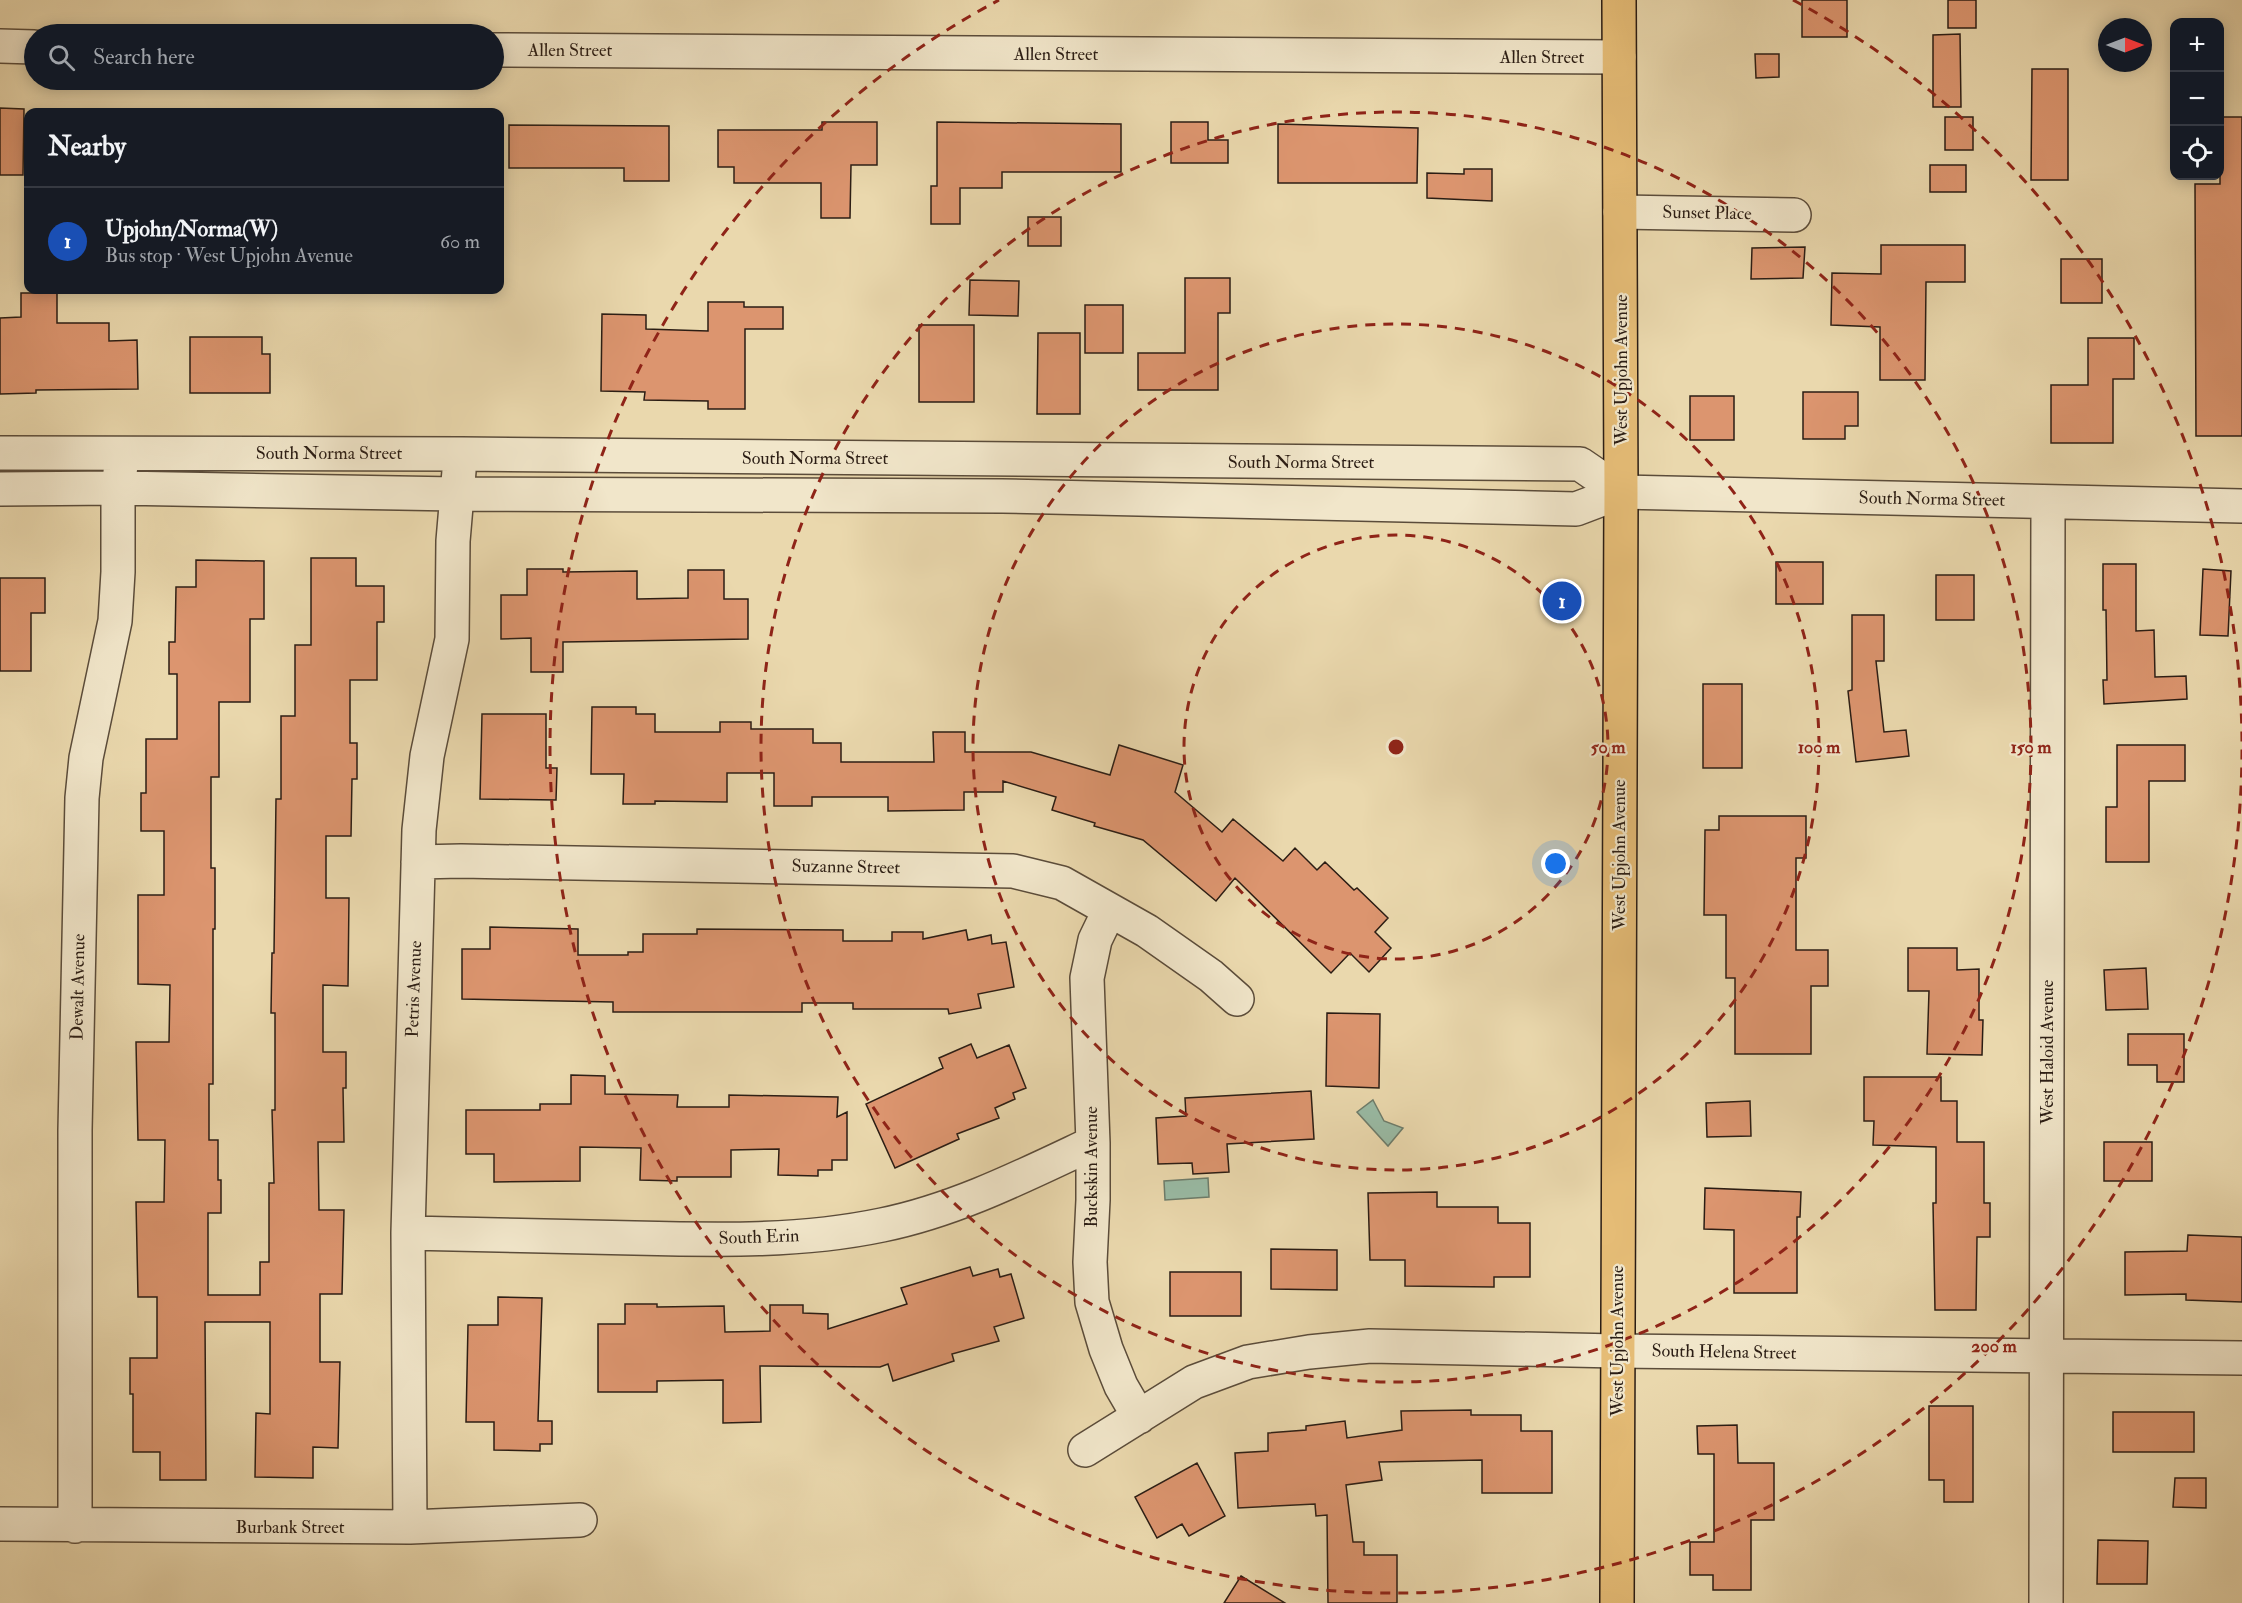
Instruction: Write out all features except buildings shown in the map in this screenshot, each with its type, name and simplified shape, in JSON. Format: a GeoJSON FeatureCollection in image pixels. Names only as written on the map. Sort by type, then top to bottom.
{"type":"FeatureCollection","features":[{"type":"Feature","properties":{"kind":"main road","name":"West Upjohn Avenue"},"geometry":{"type":"LineString","coordinates":[[1617,1603],[1622,492],[1619,0]]}},
{"type":"Feature","properties":{"kind":"street"},"geometry":{"type":"LineString","coordinates":[[0,46],[24,47]]}},
{"type":"Feature","properties":{"kind":"street","name":"Allen Street"},"geometry":{"type":"LineString","coordinates":[[504,50],[1619,57]]}},
{"type":"Feature","properties":{"kind":"street","name":"Sunset Place"},"geometry":{"type":"LineString","coordinates":[[1620,212],[1794,214]]}},
{"type":"Feature","properties":{"kind":"street","name":"Dewalt Avenue"},"geometry":{"type":"LineString","coordinates":[[75,1526],[75,1130],[82,798],[86,758],[115,621],[118,573],[118,488],[123,452]]}},
{"type":"Feature","properties":{"kind":"street","name":"South Norma Street"},"geometry":{"type":"LineString","coordinates":[[0,453],[462,454],[1580,464],[1622,492]]}},
{"type":"Feature","properties":{"kind":"street","name":"Petris Avenue"},"geometry":{"type":"LineString","coordinates":[[410,1527],[408,1233],[419,830],[427,756],[452,639],[453,541],[456,494],[462,454]]}},
{"type":"Feature","properties":{"kind":"street","name":"South Norma Street"},"geometry":{"type":"LineString","coordinates":[[0,489],[118,488],[456,494],[1002,496],[1576,509],[1622,492],[2242,506]]}},
{"type":"Feature","properties":{"kind":"street","name":"West Haloid Avenue"},"geometry":{"type":"LineString","coordinates":[[2046,1603],[2048,502]]}},
{"type":"Feature","properties":{"kind":"street","name":"Suzanne Street"},"geometry":{"type":"LineString","coordinates":[[418,862],[473,861],[1013,872],[1062,883],[1147,931],[1211,976],[1237,999]]}},
{"type":"Feature","properties":{"kind":"street","name":"Buckskin Avenue"},"geometry":{"type":"LineString","coordinates":[[1109,910],[1095,940],[1087,978],[1093,1143],[1090,1262],[1092,1302],[1106,1349],[1121,1386],[1139,1417]]}},
{"type":"Feature","properties":{"kind":"street","name":"South Erin"},"geometry":{"type":"LineString","coordinates":[[408,1233],[743,1240],[832,1234],[884,1225],[934,1211],[1015,1180],[1093,1143]]}},
{"type":"Feature","properties":{"kind":"street","name":"South Helena Street"},"geometry":{"type":"LineString","coordinates":[[1085,1450],[1194,1382],[1248,1362],[1309,1352],[1370,1346],[2242,1358]]}},
{"type":"Feature","properties":{"kind":"street","name":"Burbank Street"},"geometry":{"type":"LineString","coordinates":[[0,1524],[410,1527],[580,1520]]}},
{"type":"Feature","properties":{"kind":"shaded area"},"geometry":{"type":"Polygon","coordinates":[[[1373,1100],[1384,1121],[1403,1128],[1388,1146],[1357,1112],[1373,1100]]]}},
{"type":"Feature","properties":{"kind":"shaded area"},"geometry":{"type":"Polygon","coordinates":[[[1208,1178],[1209,1197],[1165,1200],[1164,1181],[1208,1178]]]}},
{"type":"Feature","properties":{"kind":"place","name":"Upjohn/Norma(W)"},"geometry":{"type":"Point","coordinates":[1562,601]}}]}
